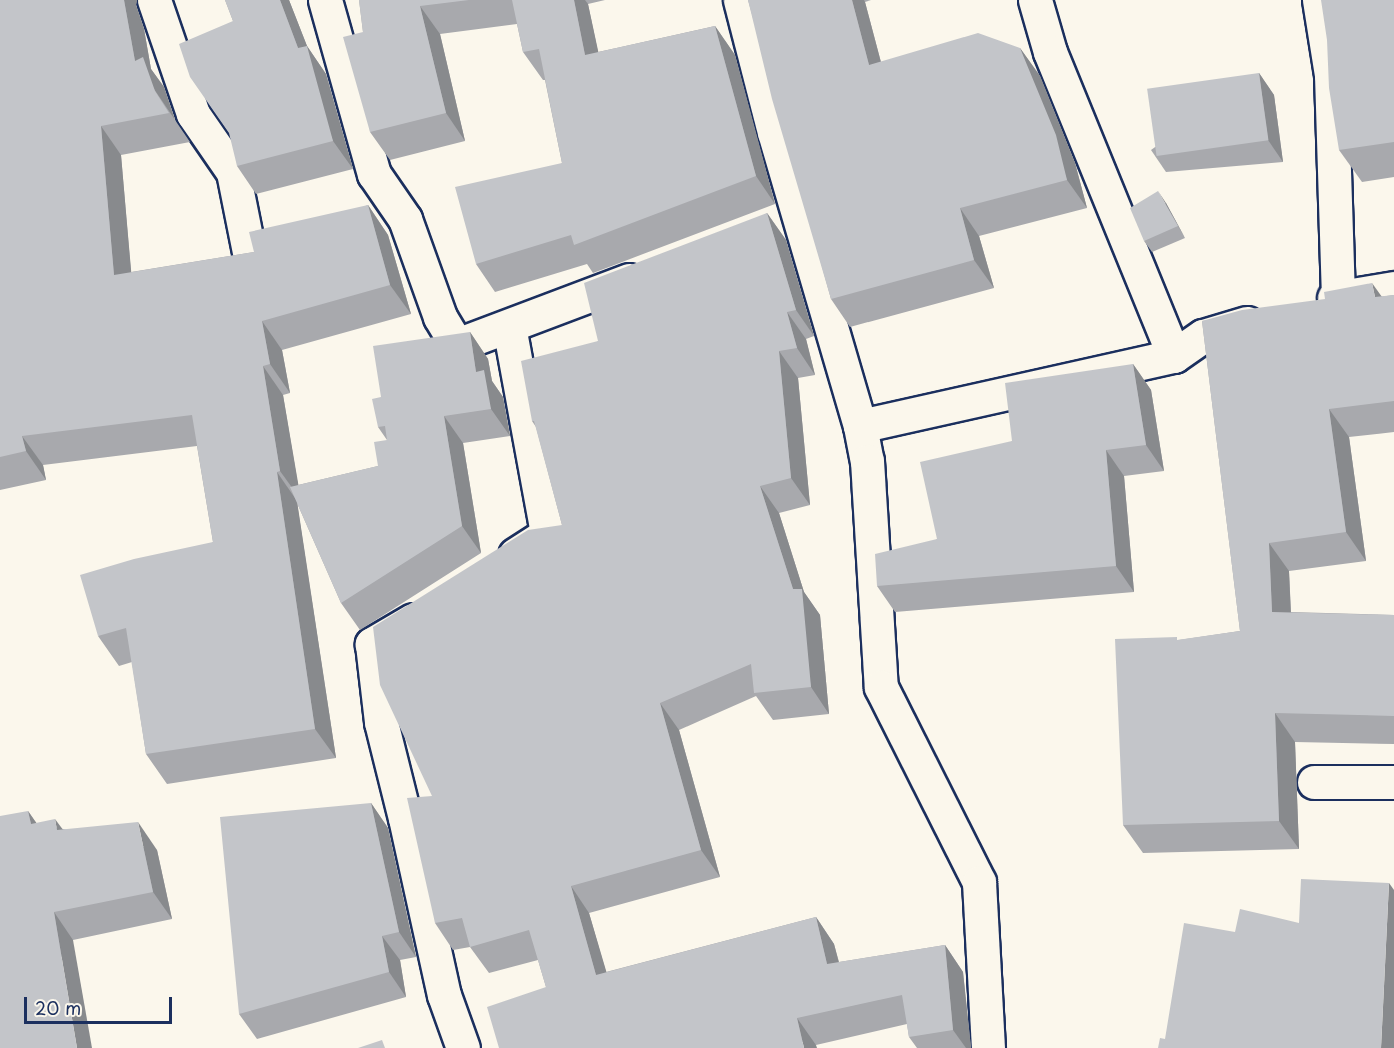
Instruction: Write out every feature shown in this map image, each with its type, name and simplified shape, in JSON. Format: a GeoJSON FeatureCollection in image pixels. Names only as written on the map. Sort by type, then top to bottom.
{"type":"FeatureCollection","features":[{"type":"Feature","properties":{"kind":"street"},"geometry":{"type":"LineString","coordinates":[[154,0],[193,114],[233,172],[251,262]]}},
{"type":"Feature","properties":{"kind":"street"},"geometry":{"type":"LineString","coordinates":[[325,0],[374,174],[405,219],[440,317],[457,345],[653,270]]}},
{"type":"Feature","properties":{"kind":"street"},"geometry":{"type":"LineString","coordinates":[[740,0],[798,215],[860,426],[867,461],[881,687],[979,882],[988,1048]]}},
{"type":"Feature","properties":{"kind":"street"},"geometry":{"type":"LineString","coordinates":[[1035,0],[1050,52],[1174,356]]}},
{"type":"Feature","properties":{"kind":"street"},"geometry":{"type":"LineString","coordinates":[[1318,0],[1331,75],[1338,296]]}},
{"type":"Feature","properties":{"kind":"street"},"geometry":{"type":"LineString","coordinates":[[765,227],[798,215]]}},
{"type":"Feature","properties":{"kind":"street"},"geometry":{"type":"LineString","coordinates":[[1304,306],[1338,296],[1394,288]]}},
{"type":"Feature","properties":{"kind":"street"},"geometry":{"type":"LineString","coordinates":[[860,426],[1174,356],[1203,336],[1271,316]]}},
{"type":"Feature","properties":{"kind":"street"},"geometry":{"type":"LineString","coordinates":[[489,572],[547,534],[508,326]]}},
{"type":"Feature","properties":{"kind":"street"},"geometry":{"type":"LineString","coordinates":[[440,603],[372,644],[381,722],[444,995],[463,1048]]}},
{"type":"Feature","properties":{"kind":"street"},"geometry":{"type":"LineString","coordinates":[[1314,782],[1394,782]]}},
{"type":"Feature","properties":{"kind":"building"},"geometry":{"type":"Polygon","coordinates":[[[0,0],[124,0],[135,61],[143,57],[155,91],[169,113],[101,126],[114,275],[254,252],[249,232],[368,205],[390,285],[262,321],[270,364],[263,366],[280,471],[277,472],[315,729],[146,754],[126,628],[98,636],[80,575],[134,559],[213,542],[192,415],[22,436],[26,451],[0,457],[0,0]]]}},
{"type":"Feature","properties":{"kind":"building"},"geometry":{"type":"Polygon","coordinates":[[[225,0],[280,0],[298,48],[307,46],[333,141],[237,166],[229,133],[190,77],[179,44],[233,21],[225,0]]]}},
{"type":"Feature","properties":{"kind":"building"},"geometry":{"type":"Polygon","coordinates":[[[359,0],[469,0],[420,6],[446,113],[370,132],[343,37],[363,32],[359,0]]]}},
{"type":"Feature","properties":{"kind":"building"},"geometry":{"type":"Polygon","coordinates":[[[512,0],[574,0],[585,55],[715,26],[756,176],[574,245],[571,235],[476,264],[455,187],[562,163],[539,49],[523,52],[512,0]]]}},
{"type":"Feature","properties":{"kind":"building"},"geometry":{"type":"Polygon","coordinates":[[[748,0],[852,0],[869,65],[978,33],[1020,48],[1056,135],[1067,180],[960,208],[974,260],[831,299],[772,99],[748,0]]]}},
{"type":"Feature","properties":{"kind":"building"},"geometry":{"type":"Polygon","coordinates":[[[1321,0],[1394,0],[1394,142],[1339,150],[1329,88],[1327,40],[1321,0]]]}},
{"type":"Feature","properties":{"kind":"building"},"geometry":{"type":"Polygon","coordinates":[[[1259,73],[1268,140],[1157,156],[1147,89],[1259,73]]]}},
{"type":"Feature","properties":{"kind":"building"},"geometry":{"type":"Polygon","coordinates":[[[1158,191],[1178,226],[1144,241],[1130,208],[1158,191]]]}},
{"type":"Feature","properties":{"kind":"building"},"geometry":{"type":"Polygon","coordinates":[[[767,213],[796,310],[787,312],[797,348],[779,351],[791,478],[760,486],[793,589],[802,589],[811,687],[754,693],[751,664],[660,703],[701,850],[571,886],[596,975],[816,917],[827,964],[945,945],[953,1030],[909,1037],[902,995],[797,1018],[804,1048],[499,1048],[487,1007],[546,987],[529,930],[470,947],[462,918],[435,923],[407,798],[432,796],[380,685],[373,627],[528,530],[562,525],[534,421],[532,421],[521,361],[598,341],[584,283],[767,213]]]}},
{"type":"Feature","properties":{"kind":"building"},"geometry":{"type":"Polygon","coordinates":[[[1372,283],[1375,297],[1394,295],[1394,401],[1329,409],[1346,532],[1269,543],[1272,612],[1394,615],[1394,716],[1275,713],[1279,821],[1123,825],[1115,639],[1177,637],[1177,640],[1240,631],[1202,321],[1242,310],[1325,299],[1324,292],[1372,283]]]}},
{"type":"Feature","properties":{"kind":"building"},"geometry":{"type":"Polygon","coordinates":[[[470,332],[476,372],[484,370],[491,409],[444,416],[462,526],[341,603],[290,487],[378,466],[374,442],[387,440],[385,426],[378,427],[372,399],[381,397],[373,346],[470,332]]]}},
{"type":"Feature","properties":{"kind":"building"},"geometry":{"type":"Polygon","coordinates":[[[1133,364],[1146,445],[1106,450],[1116,566],[877,586],[875,554],[937,539],[920,462],[1012,441],[1005,383],[1133,364]]]}},
{"type":"Feature","properties":{"kind":"building"},"geometry":{"type":"Polygon","coordinates":[[[371,803],[399,932],[382,936],[389,972],[239,1014],[220,817],[371,803]]]}},
{"type":"Feature","properties":{"kind":"building"},"geometry":{"type":"Polygon","coordinates":[[[28,811],[31,824],[55,819],[57,830],[138,822],[153,892],[54,912],[77,1048],[0,1048],[0,816],[28,811]]]}},
{"type":"Feature","properties":{"kind":"building"},"geometry":{"type":"Polygon","coordinates":[[[1301,879],[1389,883],[1381,1048],[1158,1048],[1160,1038],[1165,1039],[1184,923],[1235,932],[1240,909],[1299,923],[1301,879]]]}},
{"type":"Feature","properties":{"kind":"building"},"geometry":{"type":"Polygon","coordinates":[[[382,1040],[385,1048],[358,1048],[382,1040]]]}}]}
